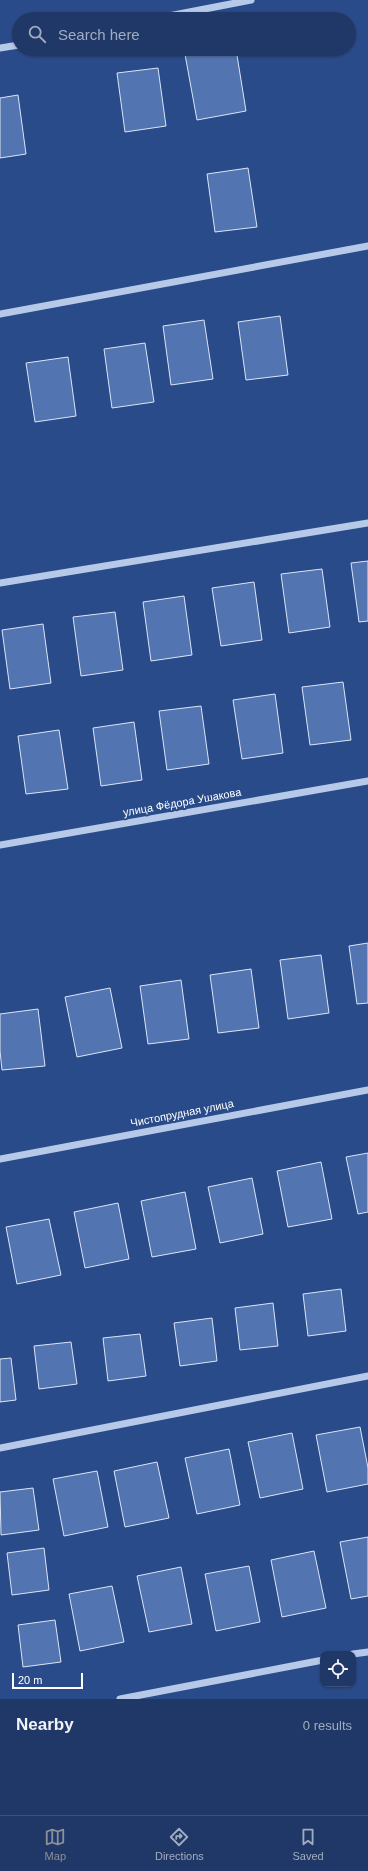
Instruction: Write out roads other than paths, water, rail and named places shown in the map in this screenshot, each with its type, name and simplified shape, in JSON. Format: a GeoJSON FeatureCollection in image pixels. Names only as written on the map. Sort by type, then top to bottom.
{"type":"FeatureCollection","features":[{"type":"Feature","properties":{"kind":"street"},"geometry":{"type":"LineString","coordinates":[[189,12],[251,0]]}},
{"type":"Feature","properties":{"kind":"street"},"geometry":{"type":"LineString","coordinates":[[0,48],[12,46]]}},
{"type":"Feature","properties":{"kind":"street"},"geometry":{"type":"LineString","coordinates":[[0,314],[368,246]]}},
{"type":"Feature","properties":{"kind":"street"},"geometry":{"type":"LineString","coordinates":[[0,583],[368,522]]}},
{"type":"Feature","properties":{"kind":"street","name":"улица Фёдора Ушакова"},"geometry":{"type":"LineString","coordinates":[[0,845],[368,781]]}},
{"type":"Feature","properties":{"kind":"street","name":"Чистопрудная улица"},"geometry":{"type":"LineString","coordinates":[[0,1159],[368,1090]]}},
{"type":"Feature","properties":{"kind":"street"},"geometry":{"type":"LineString","coordinates":[[0,1448],[368,1376]]}},
{"type":"Feature","properties":{"kind":"street"},"geometry":{"type":"LineString","coordinates":[[356,1654],[368,1652]]}},
{"type":"Feature","properties":{"kind":"street"},"geometry":{"type":"LineString","coordinates":[[120,1699],[320,1661]]}}]}
